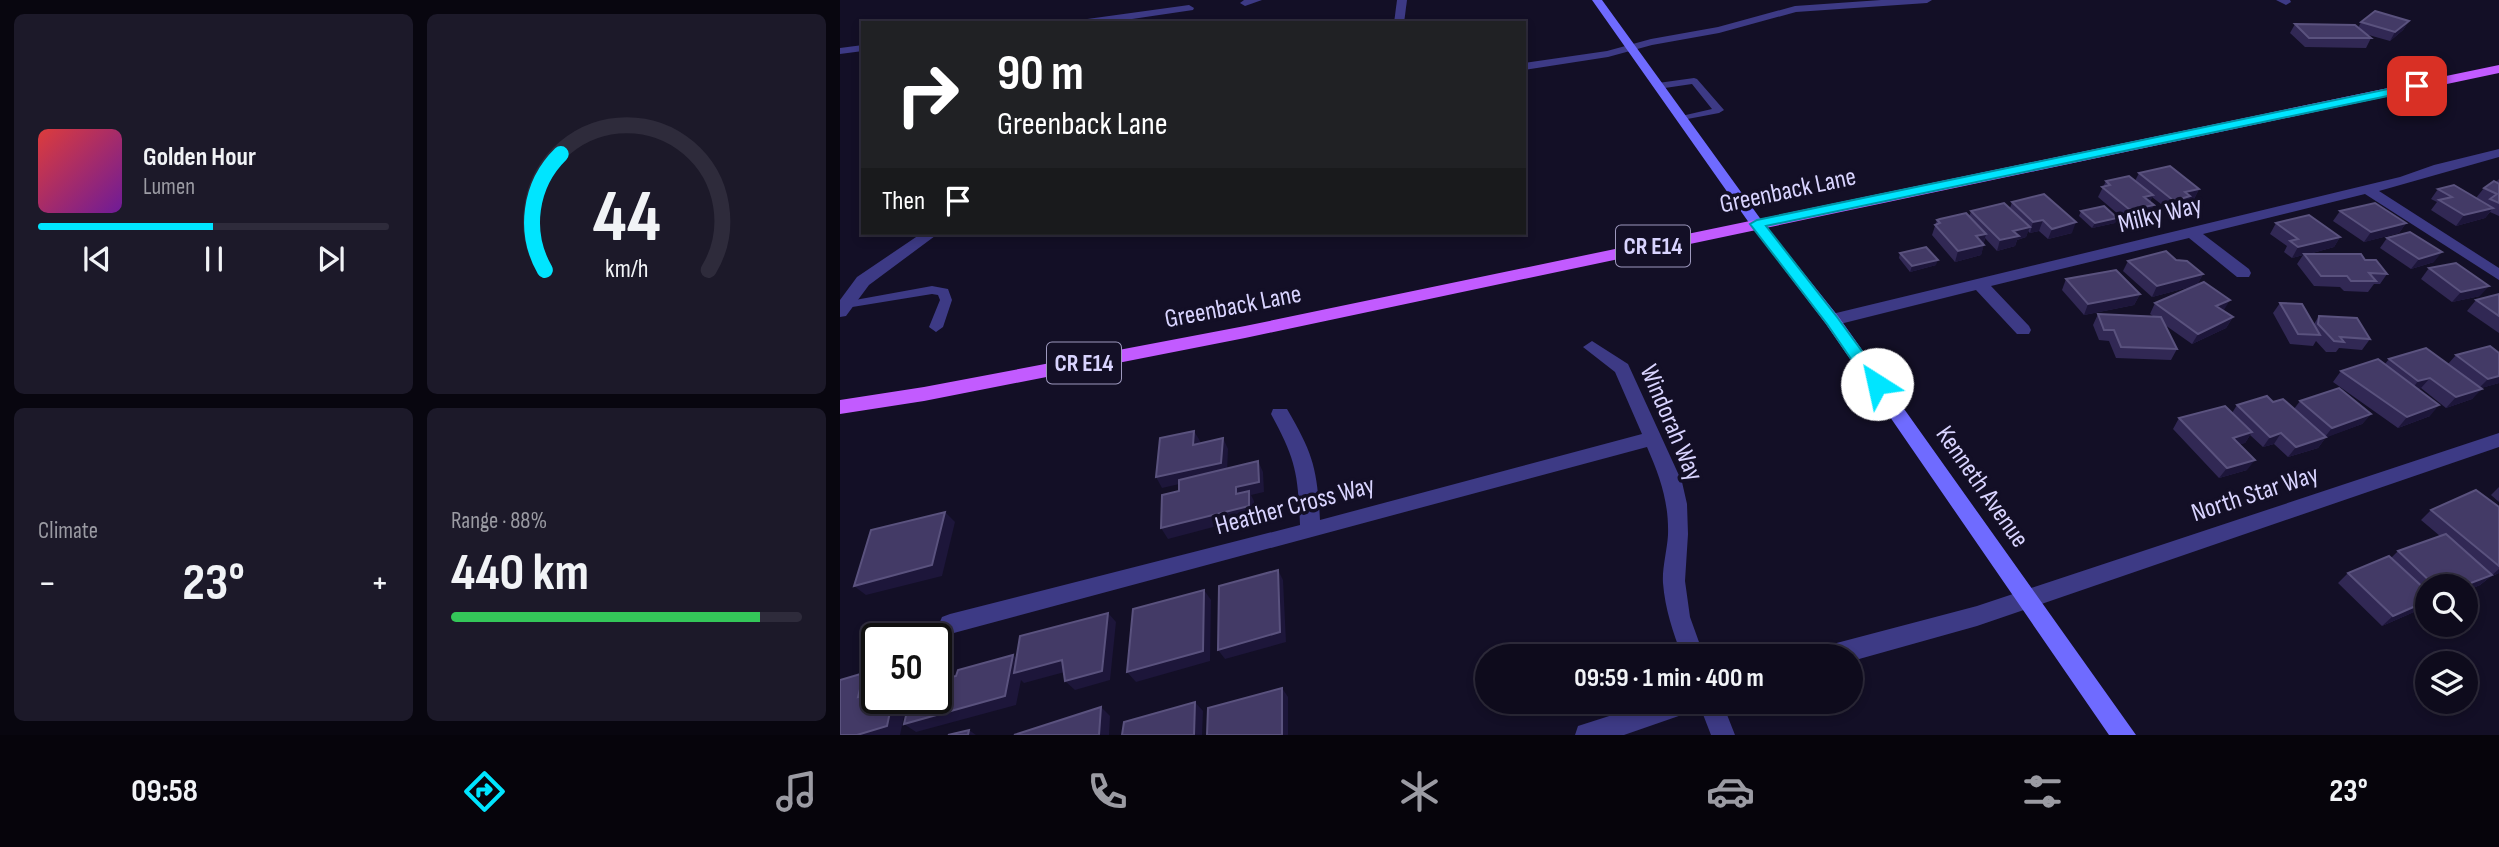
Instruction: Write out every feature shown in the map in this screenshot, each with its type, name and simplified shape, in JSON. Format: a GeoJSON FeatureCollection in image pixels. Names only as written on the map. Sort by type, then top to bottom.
{"type":"FeatureCollection","features":[{"type":"Feature","properties":{"kind":"main road","name":"Kenneth Avenue"},"geometry":{"type":"LineString","coordinates":[[1597,0],[1757,224],[1832,320],[2124,735]]}},
{"type":"Feature","properties":{"kind":"main road","name":"Greenback Lane"},"geometry":{"type":"LineString","coordinates":[[840,407],[924,394],[1245,332],[2499,69]]}},
{"type":"Feature","properties":{"kind":"street"},"geometry":{"type":"LineString","coordinates":[[1245,3],[1257,0]]}},
{"type":"Feature","properties":{"kind":"street"},"geometry":{"type":"LineString","coordinates":[[1399,21],[1402,0]]}},
{"type":"Feature","properties":{"kind":"street"},"geometry":{"type":"LineString","coordinates":[[1526,67],[1608,54],[1719,30],[1795,9],[1927,0]]}},
{"type":"Feature","properties":{"kind":"street"},"geometry":{"type":"LineString","coordinates":[[1095,21],[1189,8]]}},
{"type":"Feature","properties":{"kind":"street"},"geometry":{"type":"LineString","coordinates":[[840,51],[861,48]]}},
{"type":"Feature","properties":{"kind":"street","name":"Milky Way"},"geometry":{"type":"LineString","coordinates":[[1832,320],[2367,189],[2499,153]]}},
{"type":"Feature","properties":{"kind":"street"},"geometry":{"type":"LineString","coordinates":[[2367,189],[2499,275]]}},
{"type":"Feature","properties":{"kind":"street"},"geometry":{"type":"LineString","coordinates":[[2192,232],[2244,274]]}},
{"type":"Feature","properties":{"kind":"street"},"geometry":{"type":"LineString","coordinates":[[842,309],[863,281],[929,235]]}},
{"type":"Feature","properties":{"kind":"street"},"geometry":{"type":"LineString","coordinates":[[1980,284],[2022,330]]}},
{"type":"Feature","properties":{"kind":"street","name":"Windorah Way"},"geometry":{"type":"LineString","coordinates":[[1592,347],[1622,368],[1672,482],[1677,505],[1674,581],[1679,617],[1689,644]]}},
{"type":"Feature","properties":{"kind":"street"},"geometry":{"type":"LineString","coordinates":[[1279,414],[1300,449],[1308,477],[1310,531]]}},
{"type":"Feature","properties":{"kind":"street","name":"Heather Cross Way"},"geometry":{"type":"LineString","coordinates":[[952,623],[1654,438]]}},
{"type":"Feature","properties":{"kind":"street","name":"North Star Way"},"geometry":{"type":"LineString","coordinates":[[1863,647],[1977,616],[2499,440]]}},
{"type":"Feature","properties":{"kind":"street"},"geometry":{"type":"LineString","coordinates":[[1587,735],[1651,714]]}},
{"type":"Feature","properties":{"kind":"street"},"geometry":{"type":"LineString","coordinates":[[1715,714],[1723,735]]}},
{"type":"Feature","properties":{"kind":"lane"},"geometry":{"type":"LineString","coordinates":[[1658,86],[1694,81],[1719,110],[1681,119]]}},
{"type":"Feature","properties":{"kind":"lane"},"geometry":{"type":"LineString","coordinates":[[842,309],[932,290],[943,292],[946,300],[936,327]]}},
{"type":"Feature","properties":{"kind":"building"},"geometry":{"type":"Polygon","coordinates":[[[2375,11],[2409,21],[2395,32],[2361,22],[2375,11]]]}},
{"type":"Feature","properties":{"kind":"building"},"geometry":{"type":"Polygon","coordinates":[[[2295,24],[2355,25],[2371,38],[2309,38],[2295,24]]]}},
{"type":"Feature","properties":{"kind":"building"},"geometry":{"type":"Polygon","coordinates":[[[2170,166],[2199,189],[2185,192],[2190,196],[2174,201],[2139,173],[2170,166]]]}},
{"type":"Feature","properties":{"kind":"building"},"geometry":{"type":"Polygon","coordinates":[[[2129,176],[2153,195],[2144,197],[2154,205],[2130,210],[2102,187],[2110,185],[2106,181],[2129,176]]]}},
{"type":"Feature","properties":{"kind":"building"},"geometry":{"type":"Polygon","coordinates":[[[2494,181],[2499,184],[2499,203],[2490,199],[2497,194],[2484,188],[2494,181]]]}},
{"type":"Feature","properties":{"kind":"building"},"geometry":{"type":"Polygon","coordinates":[[[2454,185],[2493,208],[2464,215],[2439,200],[2452,197],[2438,189],[2454,185]]]}},
{"type":"Feature","properties":{"kind":"building"},"geometry":{"type":"Polygon","coordinates":[[[2044,194],[2076,222],[2052,229],[2043,220],[2033,222],[2012,202],[2044,194]]]}},
{"type":"Feature","properties":{"kind":"building"},"geometry":{"type":"Polygon","coordinates":[[[2004,203],[2030,227],[2013,231],[2019,236],[2000,240],[1971,211],[2004,203]]]}},
{"type":"Feature","properties":{"kind":"building"},"geometry":{"type":"Polygon","coordinates":[[[2375,203],[2406,223],[2371,232],[2340,211],[2375,203]]]}},
{"type":"Feature","properties":{"kind":"building"},"geometry":{"type":"Polygon","coordinates":[[[2104,206],[2117,218],[2095,223],[2081,211],[2104,206]]]}},
{"type":"Feature","properties":{"kind":"building"},"geometry":{"type":"Polygon","coordinates":[[[1966,213],[1986,234],[1976,236],[1984,245],[1958,251],[1935,225],[1940,223],[1937,220],[1966,213]]]}},
{"type":"Feature","properties":{"kind":"building"},"geometry":{"type":"Polygon","coordinates":[[[2309,215],[2340,237],[2298,247],[2290,241],[2298,239],[2276,223],[2309,215]]]}},
{"type":"Feature","properties":{"kind":"building"},"geometry":{"type":"Polygon","coordinates":[[[2410,232],[2442,252],[2419,259],[2387,238],[2410,232]]]}},
{"type":"Feature","properties":{"kind":"building"},"geometry":{"type":"Polygon","coordinates":[[[1926,247],[1938,260],[1912,266],[1900,253],[1926,247]]]}},
{"type":"Feature","properties":{"kind":"building"},"geometry":{"type":"Polygon","coordinates":[[[2166,251],[2176,260],[2187,261],[2203,274],[2157,286],[2128,261],[2166,251]]]}},
{"type":"Feature","properties":{"kind":"building"},"geometry":{"type":"Polygon","coordinates":[[[2304,254],[2361,254],[2365,260],[2376,260],[2387,274],[2369,273],[2376,281],[2351,281],[2347,276],[2321,276],[2304,254]]]}},
{"type":"Feature","properties":{"kind":"building"},"geometry":{"type":"Polygon","coordinates":[[[2456,263],[2489,286],[2461,292],[2429,268],[2456,263]]]}},
{"type":"Feature","properties":{"kind":"building"},"geometry":{"type":"Polygon","coordinates":[[[2116,270],[2140,294],[2088,304],[2066,279],[2116,270]]]}},
{"type":"Feature","properties":{"kind":"building"},"geometry":{"type":"Polygon","coordinates":[[[2204,282],[2230,300],[2216,306],[2233,317],[2198,334],[2155,303],[2204,282]]]}},
{"type":"Feature","properties":{"kind":"building"},"geometry":{"type":"Polygon","coordinates":[[[2499,294],[2499,316],[2476,300],[2499,294]]]}},
{"type":"Feature","properties":{"kind":"building"},"geometry":{"type":"Polygon","coordinates":[[[2280,303],[2302,304],[2320,335],[2298,334],[2280,303]]]}},
{"type":"Feature","properties":{"kind":"building"},"geometry":{"type":"Polygon","coordinates":[[[2098,314],[2161,317],[2177,349],[2121,347],[2114,330],[2104,330],[2098,314]]]}},
{"type":"Feature","properties":{"kind":"building"},"geometry":{"type":"Polygon","coordinates":[[[2319,316],[2357,318],[2370,339],[2340,337],[2344,342],[2334,341],[2318,324],[2319,316]]]}},
{"type":"Feature","properties":{"kind":"building"},"geometry":{"type":"Polygon","coordinates":[[[2490,346],[2499,353],[2499,376],[2488,379],[2456,355],[2490,346]]]}},
{"type":"Feature","properties":{"kind":"building"},"geometry":{"type":"Polygon","coordinates":[[[2426,348],[2482,389],[2456,397],[2430,378],[2418,381],[2389,359],[2426,348]]]}},
{"type":"Feature","properties":{"kind":"building"},"geometry":{"type":"Polygon","coordinates":[[[2378,359],[2439,405],[2407,417],[2341,371],[2378,359]]]}},
{"type":"Feature","properties":{"kind":"building"},"geometry":{"type":"Polygon","coordinates":[[[2339,388],[2371,414],[2332,428],[2300,401],[2339,388]]]}},
{"type":"Feature","properties":{"kind":"building"},"geometry":{"type":"Polygon","coordinates":[[[2267,396],[2273,402],[2283,399],[2326,437],[2296,447],[2281,433],[2270,437],[2237,405],[2267,396]]]}},
{"type":"Feature","properties":{"kind":"building"},"geometry":{"type":"Polygon","coordinates":[[[2225,406],[2252,432],[2233,438],[2255,460],[2227,468],[2179,418],[2225,406]]]}},
{"type":"Feature","properties":{"kind":"building"},"geometry":{"type":"Polygon","coordinates":[[[1194,431],[1193,445],[1223,438],[1221,463],[1156,477],[1160,438],[1194,431]]]}},
{"type":"Feature","properties":{"kind":"building"},"geometry":{"type":"Polygon","coordinates":[[[1258,461],[1259,482],[1236,487],[1236,494],[1249,491],[1249,506],[1161,528],[1162,495],[1179,491],[1179,480],[1258,461]]]}},
{"type":"Feature","properties":{"kind":"building"},"geometry":{"type":"Polygon","coordinates":[[[2476,490],[2499,507],[2499,566],[2431,510],[2476,490]]]}},
{"type":"Feature","properties":{"kind":"building"},"geometry":{"type":"Polygon","coordinates":[[[945,512],[932,565],[854,586],[871,530],[945,512]]]}},
{"type":"Feature","properties":{"kind":"building"},"geometry":{"type":"Polygon","coordinates":[[[2446,534],[2492,575],[2478,580],[2478,574],[2422,574],[2398,551],[2446,534]]]}},
{"type":"Feature","properties":{"kind":"building"},"geometry":{"type":"Polygon","coordinates":[[[2389,556],[2415,580],[2415,606],[2393,616],[2348,573],[2389,556]]]}},
{"type":"Feature","properties":{"kind":"building"},"geometry":{"type":"Polygon","coordinates":[[[1278,570],[1280,632],[1218,650],[1219,586],[1278,570]]]}},
{"type":"Feature","properties":{"kind":"building"},"geometry":{"type":"Polygon","coordinates":[[[1204,590],[1203,651],[1127,672],[1133,609],[1204,590]]]}},
{"type":"Feature","properties":{"kind":"building"},"geometry":{"type":"Polygon","coordinates":[[[1108,613],[1102,671],[1065,681],[1062,660],[1014,673],[1020,636],[1108,613]]]}},
{"type":"Feature","properties":{"kind":"building"},"geometry":{"type":"Polygon","coordinates":[[[1013,655],[1005,696],[952,711],[952,677],[956,676],[958,670],[1013,655]]]}},
{"type":"Feature","properties":{"kind":"building"},"geometry":{"type":"Polygon","coordinates":[[[861,674],[858,697],[861,696],[861,714],[890,714],[887,726],[857,735],[840,735],[840,680],[861,674]]]}},
{"type":"Feature","properties":{"kind":"building"},"geometry":{"type":"Polygon","coordinates":[[[1282,688],[1282,735],[1207,735],[1208,708],[1282,688]]]}},
{"type":"Feature","properties":{"kind":"building"},"geometry":{"type":"Polygon","coordinates":[[[1195,702],[1194,735],[1122,735],[1124,722],[1195,702]]]}},
{"type":"Feature","properties":{"kind":"building"},"geometry":{"type":"Polygon","coordinates":[[[1101,707],[1099,735],[1014,735],[1101,707]]]}},
{"type":"Feature","properties":{"kind":"building"},"geometry":{"type":"Polygon","coordinates":[[[906,714],[940,714],[904,724],[906,714]]]}},
{"type":"Feature","properties":{"kind":"building"},"geometry":{"type":"Polygon","coordinates":[[[969,730],[968,735],[948,735],[969,730]]]}},
{"type":"Feature","properties":{"kind":"route"},"geometry":{"type":"LineString","coordinates":[[1877,384],[1832,320],[1757,224],[2417,86]]}}]}
